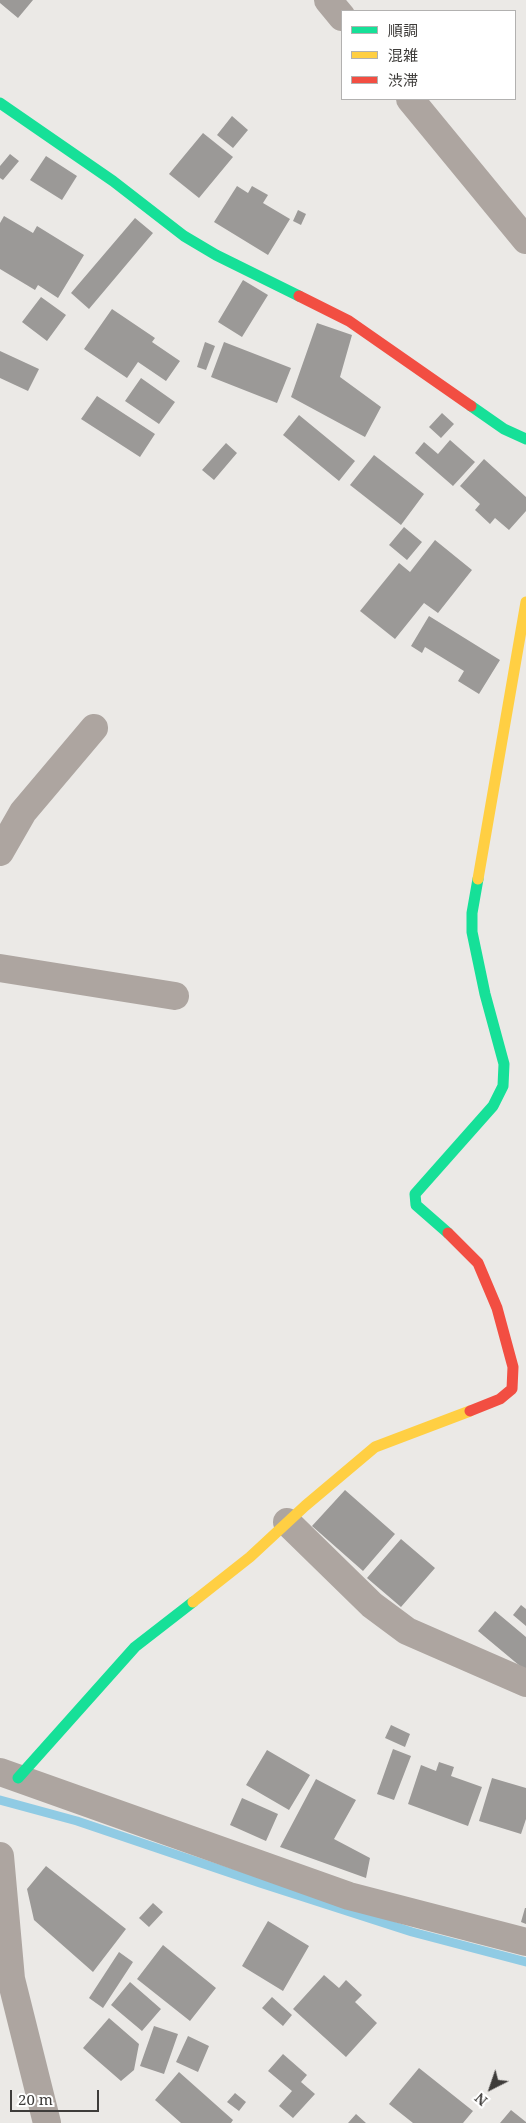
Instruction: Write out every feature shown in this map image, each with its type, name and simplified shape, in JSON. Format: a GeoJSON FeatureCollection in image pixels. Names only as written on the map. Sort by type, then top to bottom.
{"type":"FeatureCollection","features":[{"type":"Feature","properties":{"kind":"street"},"geometry":{"type":"LineString","coordinates":[[328,0],[341,17]]}},
{"type":"Feature","properties":{"kind":"street"},"geometry":{"type":"LineString","coordinates":[[411,100],[526,240]]}},
{"type":"Feature","properties":{"kind":"street"},"geometry":{"type":"LineString","coordinates":[[0,103],[113,181],[184,236],[216,255],[349,321],[504,429],[526,439]]}},
{"type":"Feature","properties":{"kind":"street"},"geometry":{"type":"LineString","coordinates":[[526,602],[472,913],[472,932],[485,994],[504,1064],[503,1086],[493,1106],[415,1194],[416,1205],[478,1263],[497,1308],[514,1367],[512,1389],[500,1399],[375,1447],[287,1522],[250,1557],[135,1647],[4,1778],[348,1896],[526,1942]]}},
{"type":"Feature","properties":{"kind":"street"},"geometry":{"type":"LineString","coordinates":[[0,852],[24,812],[94,728]]}},
{"type":"Feature","properties":{"kind":"street"},"geometry":{"type":"LineString","coordinates":[[0,968],[175,996]]}},
{"type":"Feature","properties":{"kind":"street"},"geometry":{"type":"LineString","coordinates":[[287,1522],[372,1605],[407,1631],[526,1683]]}},
{"type":"Feature","properties":{"kind":"street"},"geometry":{"type":"LineString","coordinates":[[0,1856],[4,1952],[47,2123]]}},
{"type":"Feature","properties":{"kind":"building"},"geometry":{"type":"Polygon","coordinates":[[[0,0],[33,0],[18,18],[0,3],[0,0]]]}},
{"type":"Feature","properties":{"kind":"building"},"geometry":{"type":"Polygon","coordinates":[[[232,116],[248,130],[233,148],[217,135],[232,116]]]}},
{"type":"Feature","properties":{"kind":"building"},"geometry":{"type":"Polygon","coordinates":[[[203,133],[233,157],[199,198],[169,174],[203,133]]]}},
{"type":"Feature","properties":{"kind":"building"},"geometry":{"type":"Polygon","coordinates":[[[10,154],[19,161],[3,180],[0,178],[0,166],[10,154]]]}},
{"type":"Feature","properties":{"kind":"building"},"geometry":{"type":"Polygon","coordinates":[[[46,156],[77,176],[62,200],[30,180],[46,156]]]}},
{"type":"Feature","properties":{"kind":"building"},"geometry":{"type":"Polygon","coordinates":[[[237,186],[248,193],[252,186],[268,195],[263,203],[290,219],[268,255],[214,222],[237,186]]]}},
{"type":"Feature","properties":{"kind":"building"},"geometry":{"type":"Polygon","coordinates":[[[298,210],[306,214],[301,225],[293,221],[298,210]]]}},
{"type":"Feature","properties":{"kind":"building"},"geometry":{"type":"Polygon","coordinates":[[[4,216],[33,233],[37,226],[84,255],[58,298],[38,285],[35,290],[0,269],[0,223],[4,216]]]}},
{"type":"Feature","properties":{"kind":"building"},"geometry":{"type":"Polygon","coordinates":[[[135,218],[153,233],[89,309],[71,293],[135,218]]]}},
{"type":"Feature","properties":{"kind":"building"},"geometry":{"type":"Polygon","coordinates":[[[243,280],[268,295],[242,337],[218,322],[243,280]]]}},
{"type":"Feature","properties":{"kind":"building"},"geometry":{"type":"Polygon","coordinates":[[[41,297],[66,315],[47,341],[22,322],[41,297]]]}},
{"type":"Feature","properties":{"kind":"building"},"geometry":{"type":"Polygon","coordinates":[[[112,309],[155,338],[152,342],[180,361],[166,381],[138,362],[127,378],[84,349],[112,309]]]}},
{"type":"Feature","properties":{"kind":"building"},"geometry":{"type":"Polygon","coordinates":[[[317,323],[352,335],[340,377],[381,407],[365,437],[291,397],[317,323]]]}},
{"type":"Feature","properties":{"kind":"building"},"geometry":{"type":"Polygon","coordinates":[[[205,342],[215,346],[206,370],[197,367],[205,342]]]}},
{"type":"Feature","properties":{"kind":"building"},"geometry":{"type":"Polygon","coordinates":[[[224,342],[291,368],[277,403],[211,377],[224,342]]]}},
{"type":"Feature","properties":{"kind":"building"},"geometry":{"type":"Polygon","coordinates":[[[0,351],[39,369],[28,391],[0,378],[0,351]]]}},
{"type":"Feature","properties":{"kind":"building"},"geometry":{"type":"Polygon","coordinates":[[[141,378],[175,402],[159,424],[125,401],[141,378]]]}},
{"type":"Feature","properties":{"kind":"building"},"geometry":{"type":"Polygon","coordinates":[[[97,396],[155,434],[140,457],[81,419],[97,396]]]}},
{"type":"Feature","properties":{"kind":"building"},"geometry":{"type":"Polygon","coordinates":[[[442,413],[454,424],[441,438],[429,427],[442,413]]]}},
{"type":"Feature","properties":{"kind":"building"},"geometry":{"type":"Polygon","coordinates":[[[299,415],[355,461],[339,481],[283,435],[299,415]]]}},
{"type":"Feature","properties":{"kind":"building"},"geometry":{"type":"Polygon","coordinates":[[[450,440],[475,462],[453,486],[415,453],[424,442],[438,454],[450,440]]]}},
{"type":"Feature","properties":{"kind":"building"},"geometry":{"type":"Polygon","coordinates":[[[226,443],[237,453],[214,480],[202,470],[226,443]]]}},
{"type":"Feature","properties":{"kind":"building"},"geometry":{"type":"Polygon","coordinates":[[[374,455],[424,494],[401,525],[350,485],[374,455]]]}},
{"type":"Feature","properties":{"kind":"building"},"geometry":{"type":"Polygon","coordinates":[[[484,459],[526,497],[526,511],[509,530],[495,518],[490,524],[475,510],[480,504],[460,486],[484,459]]]}},
{"type":"Feature","properties":{"kind":"building"},"geometry":{"type":"Polygon","coordinates":[[[404,527],[422,542],[407,560],[389,545],[404,527]]]}},
{"type":"Feature","properties":{"kind":"building"},"geometry":{"type":"Polygon","coordinates":[[[435,540],[472,570],[438,613],[424,603],[395,639],[360,611],[399,563],[410,572],[435,540]]]}},
{"type":"Feature","properties":{"kind":"building"},"geometry":{"type":"Polygon","coordinates":[[[429,616],[500,660],[479,694],[458,681],[464,671],[425,647],[422,653],[411,646],[429,616]]]}},
{"type":"Feature","properties":{"kind":"building"},"geometry":{"type":"Polygon","coordinates":[[[345,1490],[395,1534],[363,1571],[312,1526],[345,1490]]]}},
{"type":"Feature","properties":{"kind":"building"},"geometry":{"type":"Polygon","coordinates":[[[401,1539],[435,1568],[401,1607],[367,1578],[401,1539]]]}},
{"type":"Feature","properties":{"kind":"building"},"geometry":{"type":"Polygon","coordinates":[[[521,1605],[526,1609],[526,1626],[513,1615],[521,1605]]]}},
{"type":"Feature","properties":{"kind":"building"},"geometry":{"type":"Polygon","coordinates":[[[495,1611],[526,1637],[526,1671],[478,1631],[495,1611]]]}},
{"type":"Feature","properties":{"kind":"building"},"geometry":{"type":"Polygon","coordinates":[[[391,1725],[410,1734],[405,1747],[385,1738],[391,1725]]]}},
{"type":"Feature","properties":{"kind":"building"},"geometry":{"type":"Polygon","coordinates":[[[393,1749],[411,1756],[394,1800],[377,1794],[393,1749]]]}},
{"type":"Feature","properties":{"kind":"building"},"geometry":{"type":"Polygon","coordinates":[[[267,1750],[310,1775],[289,1810],[246,1785],[267,1750]]]}},
{"type":"Feature","properties":{"kind":"building"},"geometry":{"type":"Polygon","coordinates":[[[439,1762],[454,1767],[451,1776],[482,1787],[468,1826],[408,1804],[421,1765],[436,1771],[439,1762]]]}},
{"type":"Feature","properties":{"kind":"building"},"geometry":{"type":"Polygon","coordinates":[[[492,1778],[526,1788],[526,1819],[521,1834],[479,1821],[492,1778]]]}},
{"type":"Feature","properties":{"kind":"building"},"geometry":{"type":"Polygon","coordinates":[[[316,1779],[356,1800],[334,1839],[370,1858],[366,1878],[280,1847],[316,1779]]]}},
{"type":"Feature","properties":{"kind":"building"},"geometry":{"type":"Polygon","coordinates":[[[242,1798],[278,1814],[266,1841],[230,1825],[242,1798]]]}},
{"type":"Feature","properties":{"kind":"building"},"geometry":{"type":"Polygon","coordinates":[[[46,1866],[126,1929],[93,1972],[34,1920],[27,1889],[46,1866]]]}},
{"type":"Feature","properties":{"kind":"building"},"geometry":{"type":"Polygon","coordinates":[[[153,1903],[163,1912],[149,1927],[139,1918],[153,1903]]]}},
{"type":"Feature","properties":{"kind":"building"},"geometry":{"type":"Polygon","coordinates":[[[526,1908],[526,1924],[521,1922],[526,1908]]]}},
{"type":"Feature","properties":{"kind":"building"},"geometry":{"type":"Polygon","coordinates":[[[268,1921],[309,1946],[283,1991],[242,1966],[268,1921]]]}},
{"type":"Feature","properties":{"kind":"building"},"geometry":{"type":"Polygon","coordinates":[[[163,1945],[216,1988],[190,2021],[137,1979],[163,1945]]]}},
{"type":"Feature","properties":{"kind":"building"},"geometry":{"type":"Polygon","coordinates":[[[119,1952],[133,1962],[103,2008],[89,1998],[119,1952]]]}},
{"type":"Feature","properties":{"kind":"building"},"geometry":{"type":"Polygon","coordinates":[[[324,1975],[339,1988],[346,1980],[362,1995],[355,2002],[377,2023],[346,2057],[293,2009],[324,1975]]]}},
{"type":"Feature","properties":{"kind":"building"},"geometry":{"type":"Polygon","coordinates":[[[130,1982],[161,2009],[142,2031],[111,2005],[130,1982]]]}},
{"type":"Feature","properties":{"kind":"building"},"geometry":{"type":"Polygon","coordinates":[[[272,1997],[292,2015],[283,2026],[262,2008],[272,1997]]]}},
{"type":"Feature","properties":{"kind":"building"},"geometry":{"type":"Polygon","coordinates":[[[109,2018],[139,2044],[134,2070],[121,2081],[83,2048],[109,2018]]]}},
{"type":"Feature","properties":{"kind":"building"},"geometry":{"type":"Polygon","coordinates":[[[154,2026],[178,2034],[164,2074],[140,2066],[154,2026]]]}},
{"type":"Feature","properties":{"kind":"building"},"geometry":{"type":"Polygon","coordinates":[[[188,2036],[209,2046],[198,2072],[176,2062],[188,2036]]]}},
{"type":"Feature","properties":{"kind":"building"},"geometry":{"type":"Polygon","coordinates":[[[283,2054],[307,2075],[301,2082],[315,2094],[293,2118],[279,2106],[292,2091],[268,2071],[283,2054]]]}},
{"type":"Feature","properties":{"kind":"building"},"geometry":{"type":"Polygon","coordinates":[[[419,2068],[473,2111],[463,2123],[413,2123],[389,2104],[419,2068]]]}},
{"type":"Feature","properties":{"kind":"building"},"geometry":{"type":"Polygon","coordinates":[[[179,2072],[233,2120],[231,2123],[181,2123],[155,2100],[179,2072]]]}},
{"type":"Feature","properties":{"kind":"building"},"geometry":{"type":"Polygon","coordinates":[[[235,2093],[246,2102],[239,2111],[227,2102],[235,2093]]]}},
{"type":"Feature","properties":{"kind":"building"},"geometry":{"type":"Polygon","coordinates":[[[511,2110],[526,2122],[526,2123],[500,2123],[511,2110]]]}},
{"type":"Feature","properties":{"kind":"building"},"geometry":{"type":"Polygon","coordinates":[[[356,2114],[366,2123],[348,2123],[356,2114]]]}},
{"type":"Feature","properties":{"kind":"waterway"},"geometry":{"type":"LineString","coordinates":[[0,1800],[77,1821],[412,1932],[526,1962]]}},
{"type":"Feature","properties":{"kind":"traffic: fast"},"geometry":{"type":"LineString","coordinates":[[0,103],[113,181],[184,236],[216,255],[299,296]]}},
{"type":"Feature","properties":{"kind":"traffic: fast"},"geometry":{"type":"LineString","coordinates":[[471,406],[504,429],[526,439]]}},
{"type":"Feature","properties":{"kind":"traffic: fast"},"geometry":{"type":"LineString","coordinates":[[448,1233],[416,1205],[415,1194],[493,1106],[503,1086],[504,1064],[485,994],[472,932],[472,913],[478,879]]}},
{"type":"Feature","properties":{"kind":"traffic: fast"},"geometry":{"type":"LineString","coordinates":[[18,1778],[135,1647],[193,1602]]}},
{"type":"Feature","properties":{"kind":"traffic: slow"},"geometry":{"type":"LineString","coordinates":[[478,879],[526,602]]}},
{"type":"Feature","properties":{"kind":"traffic: slow"},"geometry":{"type":"LineString","coordinates":[[193,1602],[250,1557],[305,1506],[375,1447],[470,1411]]}},
{"type":"Feature","properties":{"kind":"traffic: jam"},"geometry":{"type":"LineString","coordinates":[[299,296],[349,321],[471,406]]}},
{"type":"Feature","properties":{"kind":"traffic: jam"},"geometry":{"type":"LineString","coordinates":[[448,1233],[478,1263],[497,1308],[513,1367],[512,1389],[500,1399],[470,1411]]}}]}
